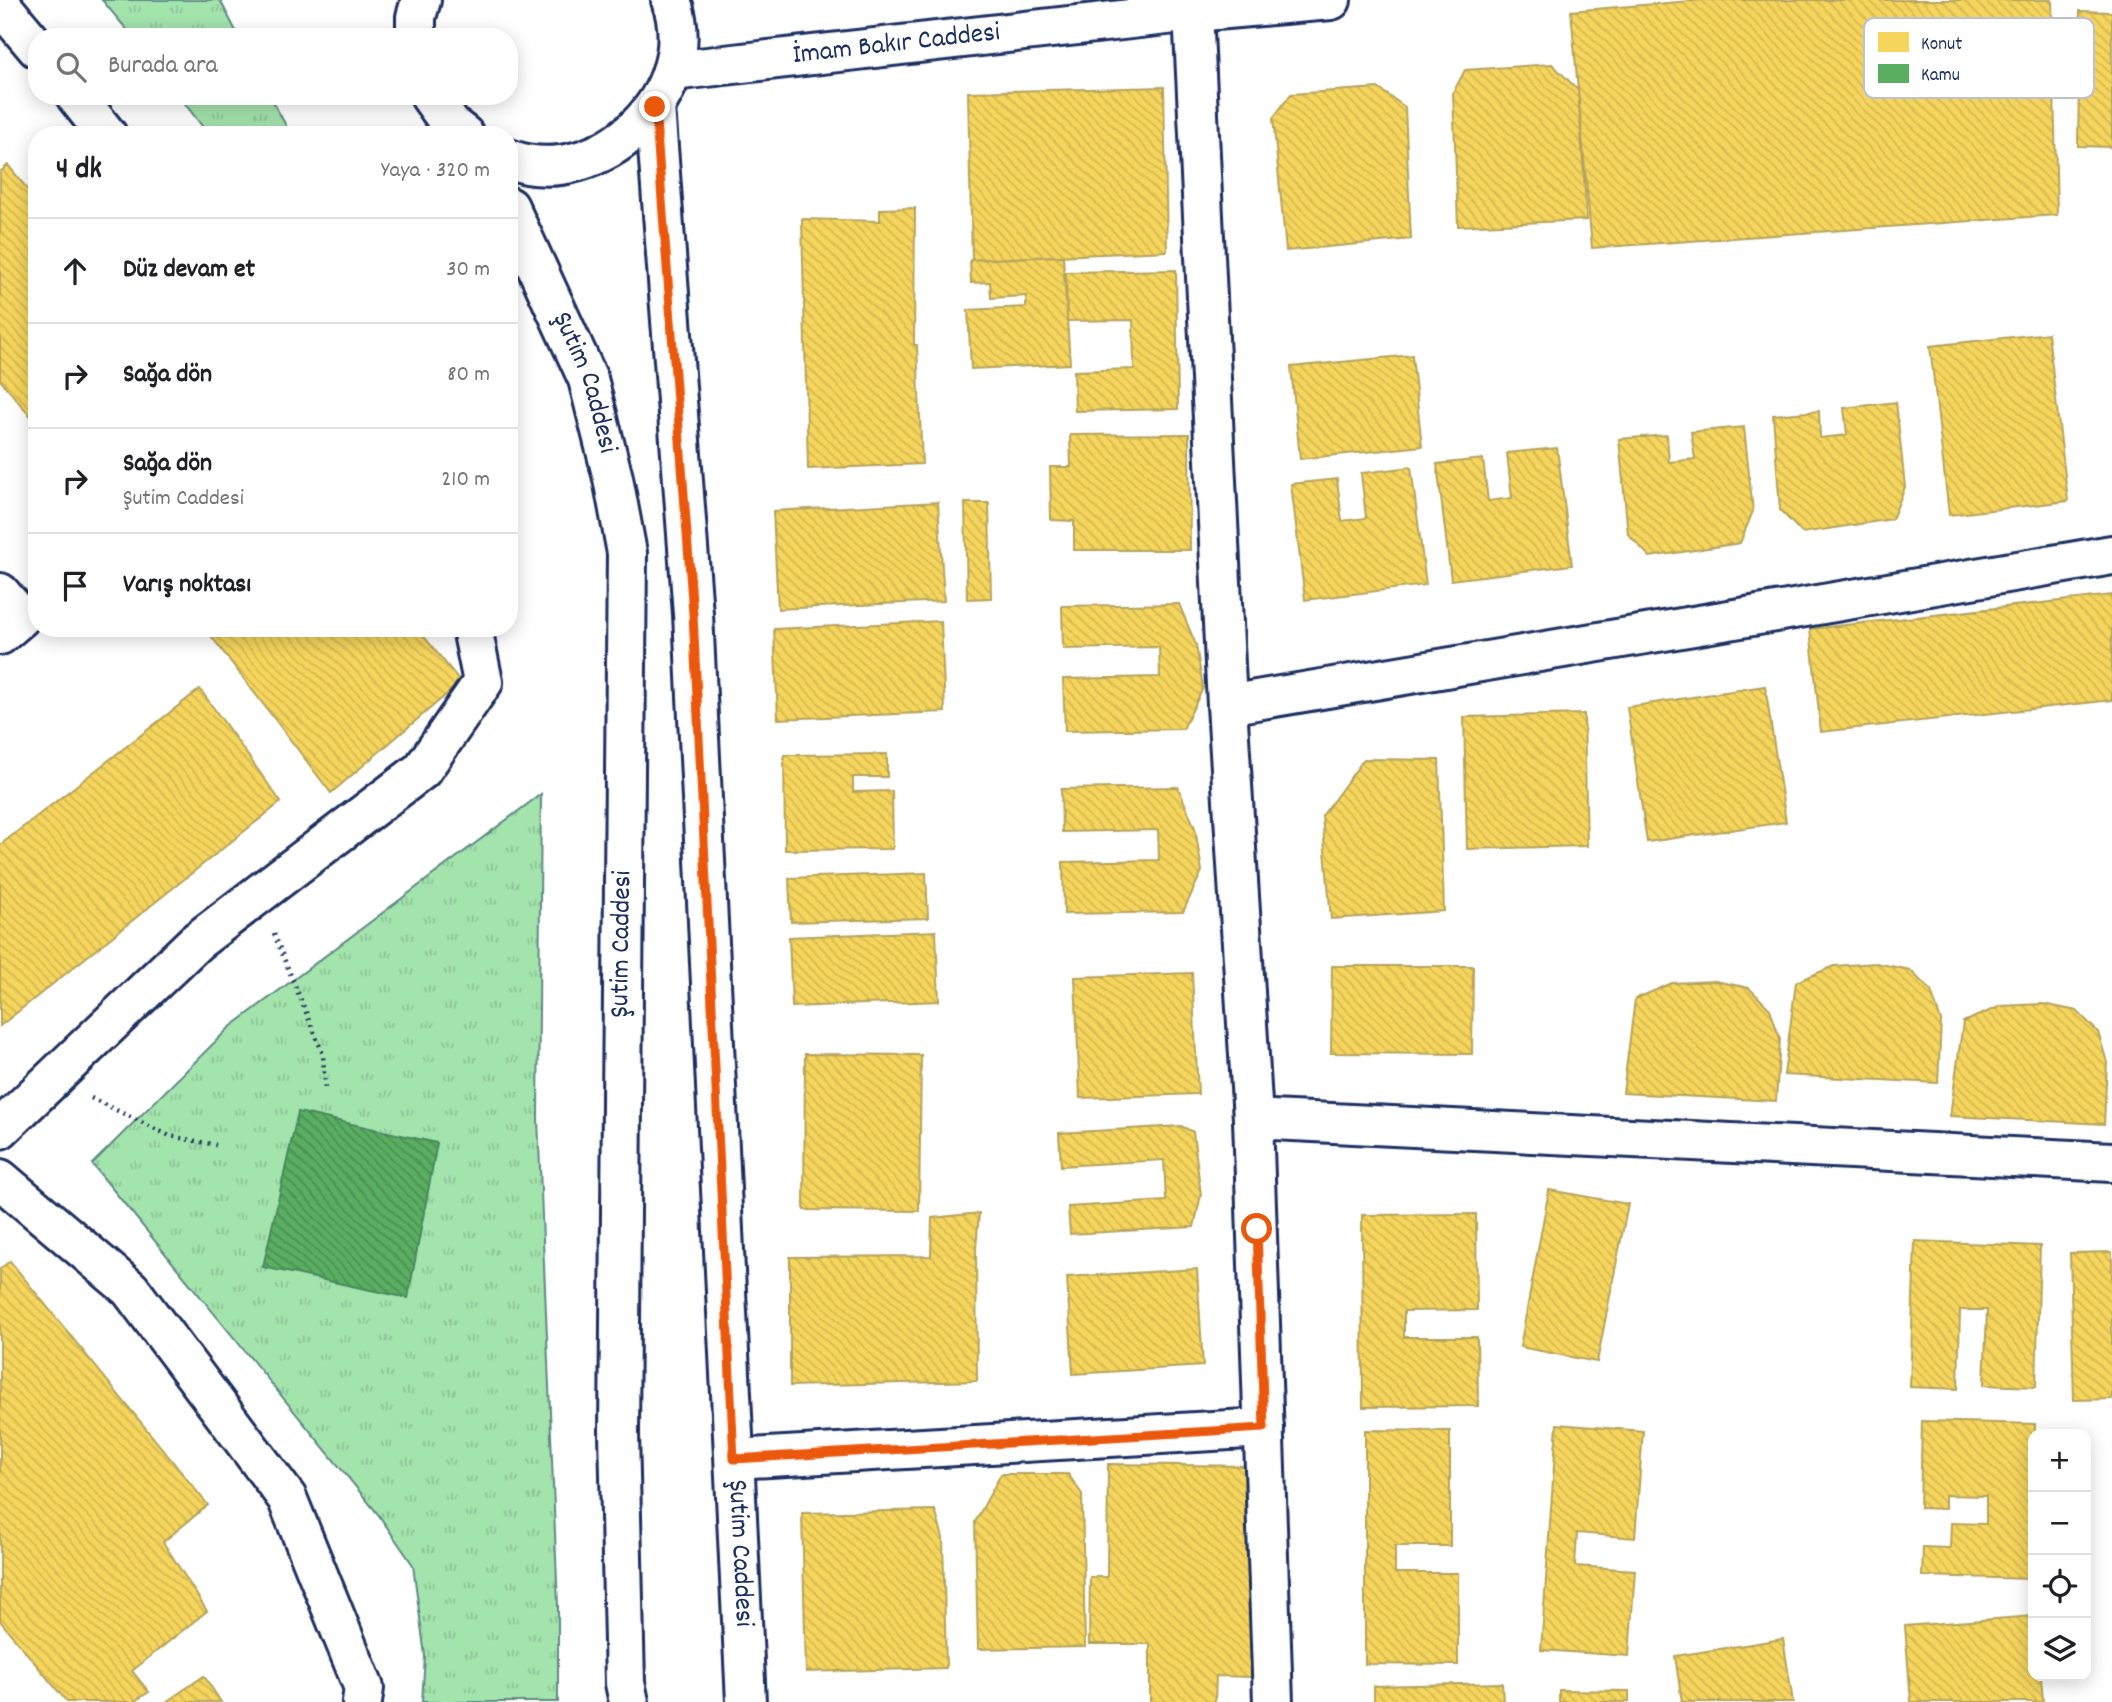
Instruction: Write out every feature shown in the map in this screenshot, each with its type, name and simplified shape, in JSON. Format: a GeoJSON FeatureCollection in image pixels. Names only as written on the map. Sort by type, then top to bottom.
{"type":"FeatureCollection","features":[{"type":"Feature","properties":{"kind":"street"},"geometry":{"type":"LineString","coordinates":[[518,160],[558,165],[596,156],[629,136],[655,107],[672,71],[677,39],[671,0]]}},
{"type":"Feature","properties":{"kind":"street","name":"İmam Bakır Caddesi"},"geometry":{"type":"LineString","coordinates":[[672,71],[1193,12],[1331,0]]}},
{"type":"Feature","properties":{"kind":"street"},"geometry":{"type":"LineString","coordinates":[[0,4],[28,37]]}},
{"type":"Feature","properties":{"kind":"street"},"geometry":{"type":"LineString","coordinates":[[1193,12],[1227,705],[1254,1119],[1273,1702]]}},
{"type":"Feature","properties":{"kind":"street"},"geometry":{"type":"LineString","coordinates":[[83,105],[100,126]]}},
{"type":"Feature","properties":{"kind":"street"},"geometry":{"type":"LineString","coordinates":[[437,105],[452,126]]}},
{"type":"Feature","properties":{"kind":"street","name":"Şutim Caddesi"},"geometry":{"type":"LineString","coordinates":[[655,107],[693,614],[746,1702]]}},
{"type":"Feature","properties":{"kind":"street","name":"Şutim Caddesi"},"geometry":{"type":"LineString","coordinates":[[518,227],[588,379],[613,478],[627,554],[619,1433],[625,1683],[629,1702]]}},
{"type":"Feature","properties":{"kind":"street"},"geometry":{"type":"LineString","coordinates":[[1227,705],[2112,555]]}},
{"type":"Feature","properties":{"kind":"street"},"geometry":{"type":"LineString","coordinates":[[0,593],[21,617],[0,635]]}},
{"type":"Feature","properties":{"kind":"street"},"geometry":{"type":"LineString","coordinates":[[0,1129],[196,942],[422,769],[483,682],[474,637]]}},
{"type":"Feature","properties":{"kind":"street"},"geometry":{"type":"LineString","coordinates":[[1254,1119],[2112,1162]]}},
{"type":"Feature","properties":{"kind":"street"},"geometry":{"type":"LineString","coordinates":[[0,1179],[130,1289],[287,1498],[364,1688],[362,1702]]}},
{"type":"Feature","properties":{"kind":"street"},"geometry":{"type":"LineString","coordinates":[[734,1459],[1264,1428]]}},
{"type":"Feature","properties":{"kind":"path"},"geometry":{"type":"LineString","coordinates":[[258,895],[323,1054],[325,1091]]}},
{"type":"Feature","properties":{"kind":"path"},"geometry":{"type":"LineString","coordinates":[[52,1080],[170,1136],[216,1145]]}},
{"type":"Feature","properties":{"kind":"green space"},"geometry":{"type":"Polygon","coordinates":[[[102,0],[220,0],[234,28],[125,28],[102,0]]]}},
{"type":"Feature","properties":{"kind":"green space"},"geometry":{"type":"Polygon","coordinates":[[[186,105],[275,105],[286,126],[202,126],[186,105]]]}},
{"type":"Feature","properties":{"kind":"green space"},"geometry":{"type":"Polygon","coordinates":[[[541,794],[538,1118],[558,1606],[558,1702],[422,1702],[425,1656],[413,1565],[378,1514],[92,1164],[229,1028],[541,794]]]}},
{"type":"Feature","properties":{"kind":"building: Konut"},"geometry":{"type":"Polygon","coordinates":[[[1703,0],[2052,0],[2052,18],[1864,18],[1864,98],[2054,98],[2057,215],[1592,248],[1571,11],[1703,0]]]}},
{"type":"Feature","properties":{"kind":"building: Konut"},"geometry":{"type":"Polygon","coordinates":[[[2080,11],[2112,12],[2112,147],[2078,146],[2079,98],[2094,98],[2094,18],[2080,18],[2080,11]]]}},
{"type":"Feature","properties":{"kind":"building: Konut"},"geometry":{"type":"Polygon","coordinates":[[[1552,64],[1578,90],[1587,220],[1458,226],[1453,93],[1465,70],[1552,64]]]}},
{"type":"Feature","properties":{"kind":"building: Konut"},"geometry":{"type":"Polygon","coordinates":[[[1164,87],[1167,251],[972,260],[968,92],[1164,87]]]}},
{"type":"Feature","properties":{"kind":"building: Konut"},"geometry":{"type":"Polygon","coordinates":[[[1378,88],[1405,107],[1411,239],[1286,251],[1273,118],[1291,94],[1378,88]]]}},
{"type":"Feature","properties":{"kind":"building: Konut"},"geometry":{"type":"Polygon","coordinates":[[[8,165],[28,190],[28,413],[0,380],[0,172],[8,165]]]}},
{"type":"Feature","properties":{"kind":"building: Konut"},"geometry":{"type":"Polygon","coordinates":[[[915,208],[914,345],[917,345],[922,464],[808,469],[802,219],[880,221],[880,209],[915,208]]]}},
{"type":"Feature","properties":{"kind":"building: Konut"},"geometry":{"type":"Polygon","coordinates":[[[1063,256],[1070,364],[971,369],[968,310],[1026,307],[1026,296],[991,298],[990,282],[971,283],[970,260],[1063,256]]]}},
{"type":"Feature","properties":{"kind":"building: Konut"},"geometry":{"type":"Polygon","coordinates":[[[1176,270],[1178,409],[1075,411],[1074,371],[1134,369],[1133,320],[1067,321],[1066,272],[1176,270]]]}},
{"type":"Feature","properties":{"kind":"building: Konut"},"geometry":{"type":"Polygon","coordinates":[[[2048,333],[2068,501],[1949,515],[1930,346],[2048,333]]]}},
{"type":"Feature","properties":{"kind":"building: Konut"},"geometry":{"type":"Polygon","coordinates":[[[1412,355],[1422,446],[1300,459],[1291,367],[1412,355]]]}},
{"type":"Feature","properties":{"kind":"building: Konut"},"geometry":{"type":"Polygon","coordinates":[[[1896,402],[1905,487],[1892,519],[1802,533],[1780,510],[1773,415],[1819,411],[1820,438],[1847,435],[1844,408],[1896,402]]]}},
{"type":"Feature","properties":{"kind":"building: Konut"},"geometry":{"type":"Polygon","coordinates":[[[1744,427],[1753,511],[1740,543],[1650,557],[1628,534],[1619,439],[1667,435],[1669,462],[1695,459],[1691,432],[1744,427]]]}},
{"type":"Feature","properties":{"kind":"building: Konut"},"geometry":{"type":"Polygon","coordinates":[[[1189,434],[1190,550],[1074,550],[1074,521],[1051,520],[1050,467],[1071,467],[1070,435],[1189,434]]]}},
{"type":"Feature","properties":{"kind":"building: Konut"},"geometry":{"type":"Polygon","coordinates":[[[1557,448],[1572,565],[1451,580],[1437,464],[1483,459],[1488,501],[1512,498],[1507,453],[1557,448]]]}},
{"type":"Feature","properties":{"kind":"building: Konut"},"geometry":{"type":"Polygon","coordinates":[[[1411,467],[1426,585],[1305,600],[1291,484],[1337,479],[1342,521],[1366,518],[1361,473],[1411,467]]]}},
{"type":"Feature","properties":{"kind":"building: Konut"},"geometry":{"type":"Polygon","coordinates":[[[938,502],[944,601],[778,609],[773,511],[938,502]]]}},
{"type":"Feature","properties":{"kind":"building: Konut"},"geometry":{"type":"Polygon","coordinates":[[[965,503],[989,503],[991,598],[967,599],[965,503]]]}},
{"type":"Feature","properties":{"kind":"building: Konut"},"geometry":{"type":"Polygon","coordinates":[[[2112,595],[2112,700],[1821,732],[1810,629],[2112,595]]]}},
{"type":"Feature","properties":{"kind":"building: Konut"},"geometry":{"type":"Polygon","coordinates":[[[1179,604],[1196,645],[1203,688],[1183,729],[1065,731],[1063,679],[1160,677],[1159,647],[1063,649],[1062,606],[1179,604]]]}},
{"type":"Feature","properties":{"kind":"building: Konut"},"geometry":{"type":"Polygon","coordinates":[[[941,621],[945,712],[778,719],[774,629],[941,621]]]}},
{"type":"Feature","properties":{"kind":"building: Konut"},"geometry":{"type":"Polygon","coordinates":[[[212,637],[424,637],[461,682],[331,793],[212,637]]]}},
{"type":"Feature","properties":{"kind":"building: Konut"},"geometry":{"type":"Polygon","coordinates":[[[1765,686],[1786,822],[1647,842],[1627,707],[1765,686]]]}},
{"type":"Feature","properties":{"kind":"building: Konut"},"geometry":{"type":"Polygon","coordinates":[[[200,689],[281,802],[0,1026],[0,845],[200,689]]]}},
{"type":"Feature","properties":{"kind":"building: Konut"},"geometry":{"type":"Polygon","coordinates":[[[1584,714],[1587,846],[1467,849],[1464,717],[1584,714]]]}},
{"type":"Feature","properties":{"kind":"building: Konut"},"geometry":{"type":"Polygon","coordinates":[[[887,754],[887,777],[853,777],[853,792],[892,791],[893,849],[785,850],[784,755],[887,754]]]}},
{"type":"Feature","properties":{"kind":"building: Konut"},"geometry":{"type":"Polygon","coordinates":[[[1364,759],[1439,760],[1444,911],[1331,919],[1322,816],[1364,759]]]}},
{"type":"Feature","properties":{"kind":"building: Konut"},"geometry":{"type":"Polygon","coordinates":[[[1178,787],[1195,828],[1202,871],[1183,912],[1064,914],[1063,862],[1159,860],[1158,830],[1062,832],[1061,789],[1178,787]]]}},
{"type":"Feature","properties":{"kind":"building: Konut"},"geometry":{"type":"Polygon","coordinates":[[[926,873],[928,918],[791,922],[789,878],[926,873]]]}},
{"type":"Feature","properties":{"kind":"building: Konut"},"geometry":{"type":"Polygon","coordinates":[[[936,931],[939,1001],[792,1007],[789,937],[936,931]]]}},
{"type":"Feature","properties":{"kind":"building: Konut"},"geometry":{"type":"Polygon","coordinates":[[[1876,963],[1910,970],[1931,991],[1941,1021],[1938,1083],[1784,1075],[1796,982],[1834,966],[1876,963]]]}},
{"type":"Feature","properties":{"kind":"building: Konut"},"geometry":{"type":"Polygon","coordinates":[[[1332,966],[1473,966],[1472,1054],[1331,1053],[1332,966]]]}},
{"type":"Feature","properties":{"kind":"building: Konut"},"geometry":{"type":"Polygon","coordinates":[[[1192,973],[1198,1094],[1080,1098],[1075,977],[1192,973]]]}},
{"type":"Feature","properties":{"kind":"building: Konut"},"geometry":{"type":"Polygon","coordinates":[[[1715,981],[1749,988],[1770,1009],[1780,1039],[1776,1101],[1623,1093],[1635,999],[1672,983],[1715,981]]]}},
{"type":"Feature","properties":{"kind":"building: Konut"},"geometry":{"type":"Polygon","coordinates":[[[2043,1004],[2077,1011],[2098,1032],[2107,1062],[2104,1124],[1950,1116],[1963,1022],[2001,1006],[2043,1004]]]}},
{"type":"Feature","properties":{"kind":"building: Konut"},"geometry":{"type":"Polygon","coordinates":[[[805,1054],[921,1055],[919,1211],[804,1210],[805,1054]]]}},
{"type":"Feature","properties":{"kind":"building: Konut"},"geometry":{"type":"Polygon","coordinates":[[[1181,1126],[1193,1132],[1201,1195],[1194,1227],[1070,1234],[1068,1207],[1166,1201],[1164,1160],[1061,1166],[1059,1133],[1181,1126]]]}},
{"type":"Feature","properties":{"kind":"building: Konut"},"geometry":{"type":"Polygon","coordinates":[[[1549,1190],[1628,1204],[1597,1362],[1520,1347],[1549,1190]]]}},
{"type":"Feature","properties":{"kind":"building: Konut"},"geometry":{"type":"Polygon","coordinates":[[[979,1213],[976,1249],[977,1381],[790,1386],[790,1257],[931,1256],[932,1218],[979,1213]]]}},
{"type":"Feature","properties":{"kind":"building: Konut"},"geometry":{"type":"Polygon","coordinates":[[[1476,1214],[1477,1310],[1404,1311],[1404,1337],[1477,1337],[1478,1406],[1363,1407],[1362,1215],[1476,1214]]]}},
{"type":"Feature","properties":{"kind":"building: Konut"},"geometry":{"type":"Polygon","coordinates":[[[1915,1241],[2040,1246],[2036,1387],[1984,1385],[1987,1310],[1960,1310],[1958,1389],[1910,1387],[1915,1241]]]}},
{"type":"Feature","properties":{"kind":"building: Konut"},"geometry":{"type":"Polygon","coordinates":[[[2112,1252],[2112,1399],[2074,1400],[2070,1253],[2112,1252]]]}},
{"type":"Feature","properties":{"kind":"building: Konut"},"geometry":{"type":"Polygon","coordinates":[[[10,1261],[208,1505],[163,1542],[207,1611],[132,1671],[149,1692],[133,1702],[67,1702],[0,1621],[0,1269],[10,1261]]]}},
{"type":"Feature","properties":{"kind":"building: Konut"},"geometry":{"type":"Polygon","coordinates":[[[1197,1269],[1203,1366],[1073,1374],[1067,1277],[1197,1269]]]}},
{"type":"Feature","properties":{"kind":"building: Konut"},"geometry":{"type":"Polygon","coordinates":[[[1922,1421],[2035,1424],[2035,1429],[2028,1429],[2028,1579],[1922,1576],[1923,1547],[1950,1548],[1951,1523],[1986,1524],[1986,1496],[1945,1495],[1945,1509],[1920,1508],[1922,1421]]]}},
{"type":"Feature","properties":{"kind":"building: Konut"},"geometry":{"type":"Polygon","coordinates":[[[1557,1424],[1643,1431],[1635,1538],[1577,1533],[1575,1566],[1635,1570],[1629,1656],[1541,1650],[1557,1424]]]}},
{"type":"Feature","properties":{"kind":"building: Konut"},"geometry":{"type":"Polygon","coordinates":[[[1365,1430],[1450,1431],[1450,1546],[1395,1546],[1395,1573],[1458,1573],[1458,1665],[1365,1664],[1365,1430]]]}},
{"type":"Feature","properties":{"kind":"building: Konut"},"geometry":{"type":"Polygon","coordinates":[[[1108,1464],[1252,1466],[1251,1677],[1216,1676],[1215,1702],[1150,1702],[1150,1644],[1089,1644],[1090,1577],[1107,1577],[1108,1464]]]}},
{"type":"Feature","properties":{"kind":"building: Konut"},"geometry":{"type":"Polygon","coordinates":[[[1001,1474],[1068,1474],[1082,1494],[1085,1647],[978,1649],[975,1522],[1001,1474]]]}},
{"type":"Feature","properties":{"kind":"building: Konut"},"geometry":{"type":"Polygon","coordinates":[[[935,1510],[943,1538],[946,1668],[806,1672],[802,1513],[935,1510]]]}},
{"type":"Feature","properties":{"kind":"building: Konut"},"geometry":{"type":"Polygon","coordinates":[[[2028,1616],[2028,1681],[2041,1681],[2043,1702],[1911,1702],[1905,1626],[2028,1616]]]}},
{"type":"Feature","properties":{"kind":"building: Konut"},"geometry":{"type":"Polygon","coordinates":[[[1783,1639],[1793,1702],[1682,1702],[1675,1656],[1783,1639]]]}},
{"type":"Feature","properties":{"kind":"building: Konut"},"geometry":{"type":"Polygon","coordinates":[[[204,1676],[221,1702],[166,1702],[204,1676]]]}},
{"type":"Feature","properties":{"kind":"building: Konut"},"geometry":{"type":"Polygon","coordinates":[[[1502,1683],[1503,1702],[1374,1702],[1374,1686],[1502,1683]]]}},
{"type":"Feature","properties":{"kind":"building: Konut"},"geometry":{"type":"Polygon","coordinates":[[[1559,1690],[1629,1691],[1629,1702],[1559,1702],[1559,1690]]]}},
{"type":"Feature","properties":{"kind":"building: Kamu"},"geometry":{"type":"Polygon","coordinates":[[[298,1112],[437,1143],[408,1298],[263,1267],[298,1112]]]}},
{"type":"Feature","properties":{"kind":"route"},"geometry":{"type":"LineString","coordinates":[[655,107],[693,614],[734,1459],[1264,1428],[1257,1229]]}}]}
